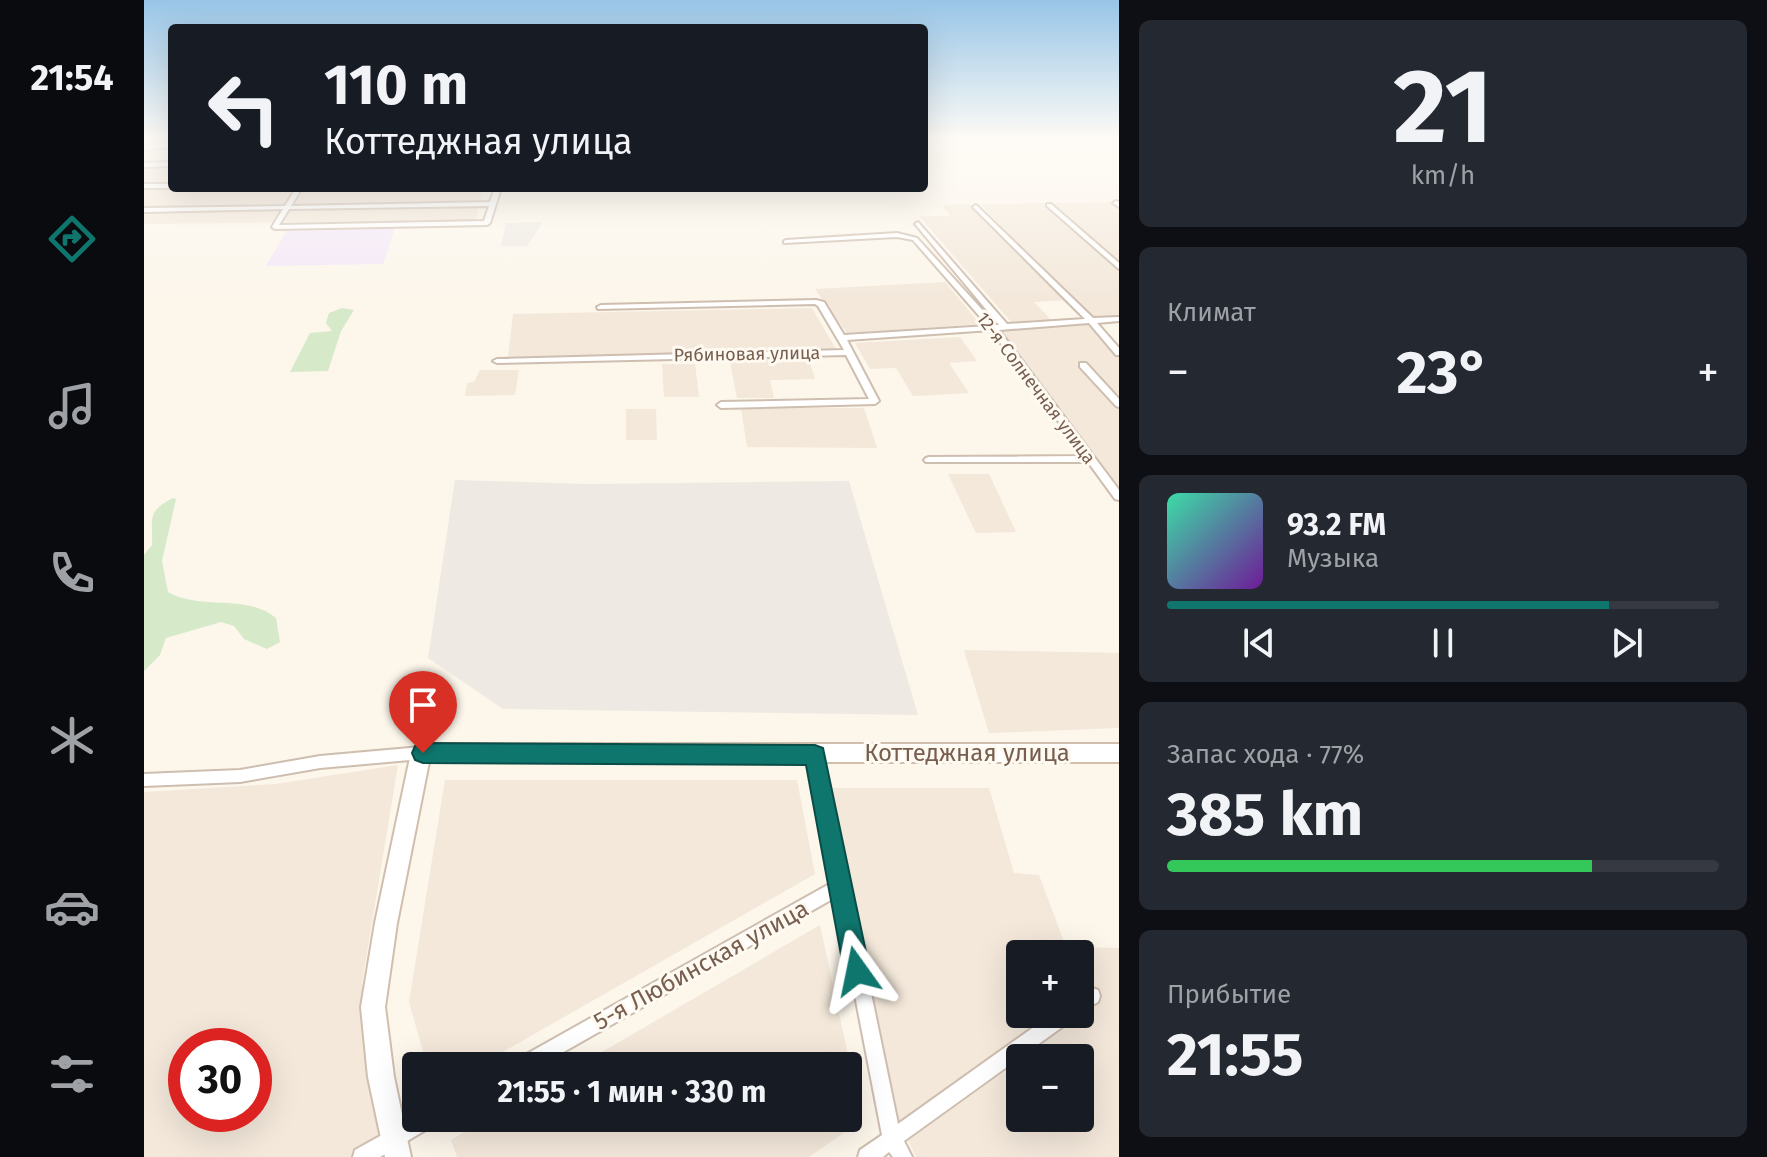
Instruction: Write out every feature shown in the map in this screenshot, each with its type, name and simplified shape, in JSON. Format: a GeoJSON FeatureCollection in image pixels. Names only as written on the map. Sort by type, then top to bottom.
{"type":"FeatureCollection","features":[{"type":"Feature","properties":{"kind":"street"},"geometry":{"type":"LineString","coordinates":[[295,194],[275,227],[487,223],[496,194]]}},
{"type":"Feature","properties":{"kind":"street"},"geometry":{"type":"LineString","coordinates":[[144,210],[493,204]]}},
{"type":"Feature","properties":{"kind":"street"},"geometry":{"type":"LineString","coordinates":[[1049,205],[1119,267]]}},
{"type":"Feature","properties":{"kind":"street"},"geometry":{"type":"LineString","coordinates":[[976,207],[1092,322],[1119,353]]}},
{"type":"Feature","properties":{"kind":"street"},"geometry":{"type":"LineString","coordinates":[[918,224],[1004,326]]}},
{"type":"Feature","properties":{"kind":"street","name":"12-я Солнечная улица"},"geometry":{"type":"LineString","coordinates":[[786,242],[906,236],[921,244],[993,327],[1119,497]]}},
{"type":"Feature","properties":{"kind":"street"},"geometry":{"type":"LineString","coordinates":[[601,307],[816,302],[821,304],[842,338]]}},
{"type":"Feature","properties":{"kind":"street","name":"Рябиновая улица"},"geometry":{"type":"LineString","coordinates":[[497,361],[849,352],[842,338],[1119,319]]}},
{"type":"Feature","properties":{"kind":"street"},"geometry":{"type":"LineString","coordinates":[[721,405],[875,401],[849,352]]}},
{"type":"Feature","properties":{"kind":"street"},"geometry":{"type":"LineString","coordinates":[[1083,365],[1119,404]]}},
{"type":"Feature","properties":{"kind":"street"},"geometry":{"type":"LineString","coordinates":[[929,460],[1090,459]]}},
{"type":"Feature","properties":{"kind":"street"},"geometry":{"type":"LineString","coordinates":[[396,1148],[379,1063],[373,1007],[386,923],[421,753]]}},
{"type":"Feature","properties":{"kind":"street","name":"Коттеджная улица"},"geometry":{"type":"LineString","coordinates":[[144,780],[240,776],[320,762],[421,753],[1119,753]]}},
{"type":"Feature","properties":{"kind":"street"},"geometry":{"type":"LineString","coordinates":[[815,755],[839,887],[892,1139],[903,1157]]}},
{"type":"Feature","properties":{"kind":"street","name":"5-я Любинская улица"},"geometry":{"type":"LineString","coordinates":[[547,1052],[839,887]]}},
{"type":"Feature","properties":{"kind":"street"},"geometry":{"type":"LineString","coordinates":[[867,1157],[1047,1028]]}},
{"type":"Feature","properties":{"kind":"street"},"geometry":{"type":"LineString","coordinates":[[362,1157],[396,1148],[414,1132]]}},
{"type":"Feature","properties":{"kind":"shaded area"},"geometry":{"type":"Polygon","coordinates":[[[144,194],[481,194],[476,220],[144,224],[144,194]]]}},
{"type":"Feature","properties":{"kind":"shaded area"},"geometry":{"type":"Polygon","coordinates":[[[1111,202],[1119,208],[1119,264],[1050,203],[1111,202]]]}},
{"type":"Feature","properties":{"kind":"shaded area"},"geometry":{"type":"Polygon","coordinates":[[[1044,203],[1119,269],[1119,318],[1093,320],[980,204],[1044,203]]]}},
{"type":"Feature","properties":{"kind":"shaded area"},"geometry":{"type":"Polygon","coordinates":[[[970,204],[1067,300],[1034,302],[1052,321],[1012,323],[919,216],[950,216],[942,205],[970,204]]]}},
{"type":"Feature","properties":{"kind":"shaded area"},"geometry":{"type":"Polygon","coordinates":[[[543,222],[527,246],[501,246],[506,223],[543,222]]]}},
{"type":"Feature","properties":{"kind":"shaded area"},"geometry":{"type":"Polygon","coordinates":[[[378,226],[381,229],[396,226],[383,264],[266,266],[288,228],[378,226]]]}},
{"type":"Feature","properties":{"kind":"shaded area"},"geometry":{"type":"Polygon","coordinates":[[[945,282],[980,324],[847,333],[815,289],[945,282]]]}},
{"type":"Feature","properties":{"kind":"shaded area"},"geometry":{"type":"Polygon","coordinates":[[[812,308],[836,349],[508,358],[513,314],[812,308]]]}},
{"type":"Feature","properties":{"kind":"shaded area"},"geometry":{"type":"Polygon","coordinates":[[[1088,323],[1119,355],[1119,491],[991,328],[1088,323]]]}},
{"type":"Feature","properties":{"kind":"shaded area"},"geometry":{"type":"Polygon","coordinates":[[[960,337],[977,361],[949,363],[969,393],[913,396],[896,368],[870,369],[855,343],[960,337]]]}},
{"type":"Feature","properties":{"kind":"shaded area"},"geometry":{"type":"Polygon","coordinates":[[[808,356],[815,379],[770,380],[774,398],[737,398],[729,357],[808,356]]]}},
{"type":"Feature","properties":{"kind":"shaded area"},"geometry":{"type":"Polygon","coordinates":[[[662,364],[695,364],[699,397],[664,397],[662,364]]]}},
{"type":"Feature","properties":{"kind":"shaded area"},"geometry":{"type":"Polygon","coordinates":[[[480,370],[519,370],[515,395],[465,396],[467,383],[474,382],[480,370]]]}},
{"type":"Feature","properties":{"kind":"shaded area"},"geometry":{"type":"Polygon","coordinates":[[[741,408],[864,408],[877,448],[747,447],[741,408]]]}},
{"type":"Feature","properties":{"kind":"shaded area"},"geometry":{"type":"Polygon","coordinates":[[[626,409],[656,409],[657,440],[626,440],[626,409]]]}},
{"type":"Feature","properties":{"kind":"shaded area"},"geometry":{"type":"Polygon","coordinates":[[[948,474],[989,474],[1016,532],[976,533],[948,474]]]}},
{"type":"Feature","properties":{"kind":"shaded area"},"geometry":{"type":"Polygon","coordinates":[[[455,480],[587,484],[849,481],[918,715],[503,709],[428,658],[455,480]]]}},
{"type":"Feature","properties":{"kind":"shaded area"},"geometry":{"type":"Polygon","coordinates":[[[964,650],[1119,653],[1119,728],[989,733],[964,650]]]}},
{"type":"Feature","properties":{"kind":"shaded area"},"geometry":{"type":"Polygon","coordinates":[[[398,765],[362,983],[387,1157],[144,1157],[144,792],[276,784],[398,765]]]}},
{"type":"Feature","properties":{"kind":"shaded area"},"geometry":{"type":"Polygon","coordinates":[[[445,780],[797,780],[815,874],[503,1052],[423,1052],[409,1002],[445,780]]]}},
{"type":"Feature","properties":{"kind":"shaded area"},"geometry":{"type":"Polygon","coordinates":[[[827,788],[989,788],[1014,873],[1039,875],[1063,940],[1006,940],[1006,1028],[1094,1028],[1094,948],[1119,948],[1119,1157],[916,1157],[896,1115],[827,788]]]}},
{"type":"Feature","properties":{"kind":"shaded area"},"geometry":{"type":"Polygon","coordinates":[[[820,925],[847,1052],[602,1052],[820,925]]]}},
{"type":"Feature","properties":{"kind":"shaded area"},"geometry":{"type":"Polygon","coordinates":[[[465,1132],[845,1132],[809,1157],[457,1157],[451,1140],[465,1132]]]}},
{"type":"Feature","properties":{"kind":"green space"},"geometry":{"type":"Polygon","coordinates":[[[342,308],[354,310],[341,331],[328,371],[290,372],[310,333],[332,331],[326,323],[329,313],[342,308]]]}},
{"type":"Feature","properties":{"kind":"green space"},"geometry":{"type":"Polygon","coordinates":[[[173,498],[176,499],[162,561],[168,592],[195,601],[237,604],[264,610],[276,618],[280,642],[267,649],[244,639],[234,626],[221,622],[166,638],[160,655],[144,671],[144,555],[152,545],[155,512],[173,498]]]}},
{"type":"Feature","properties":{"kind":"route"},"geometry":{"type":"LineString","coordinates":[[423,753],[815,755],[857,971]]}}]}
